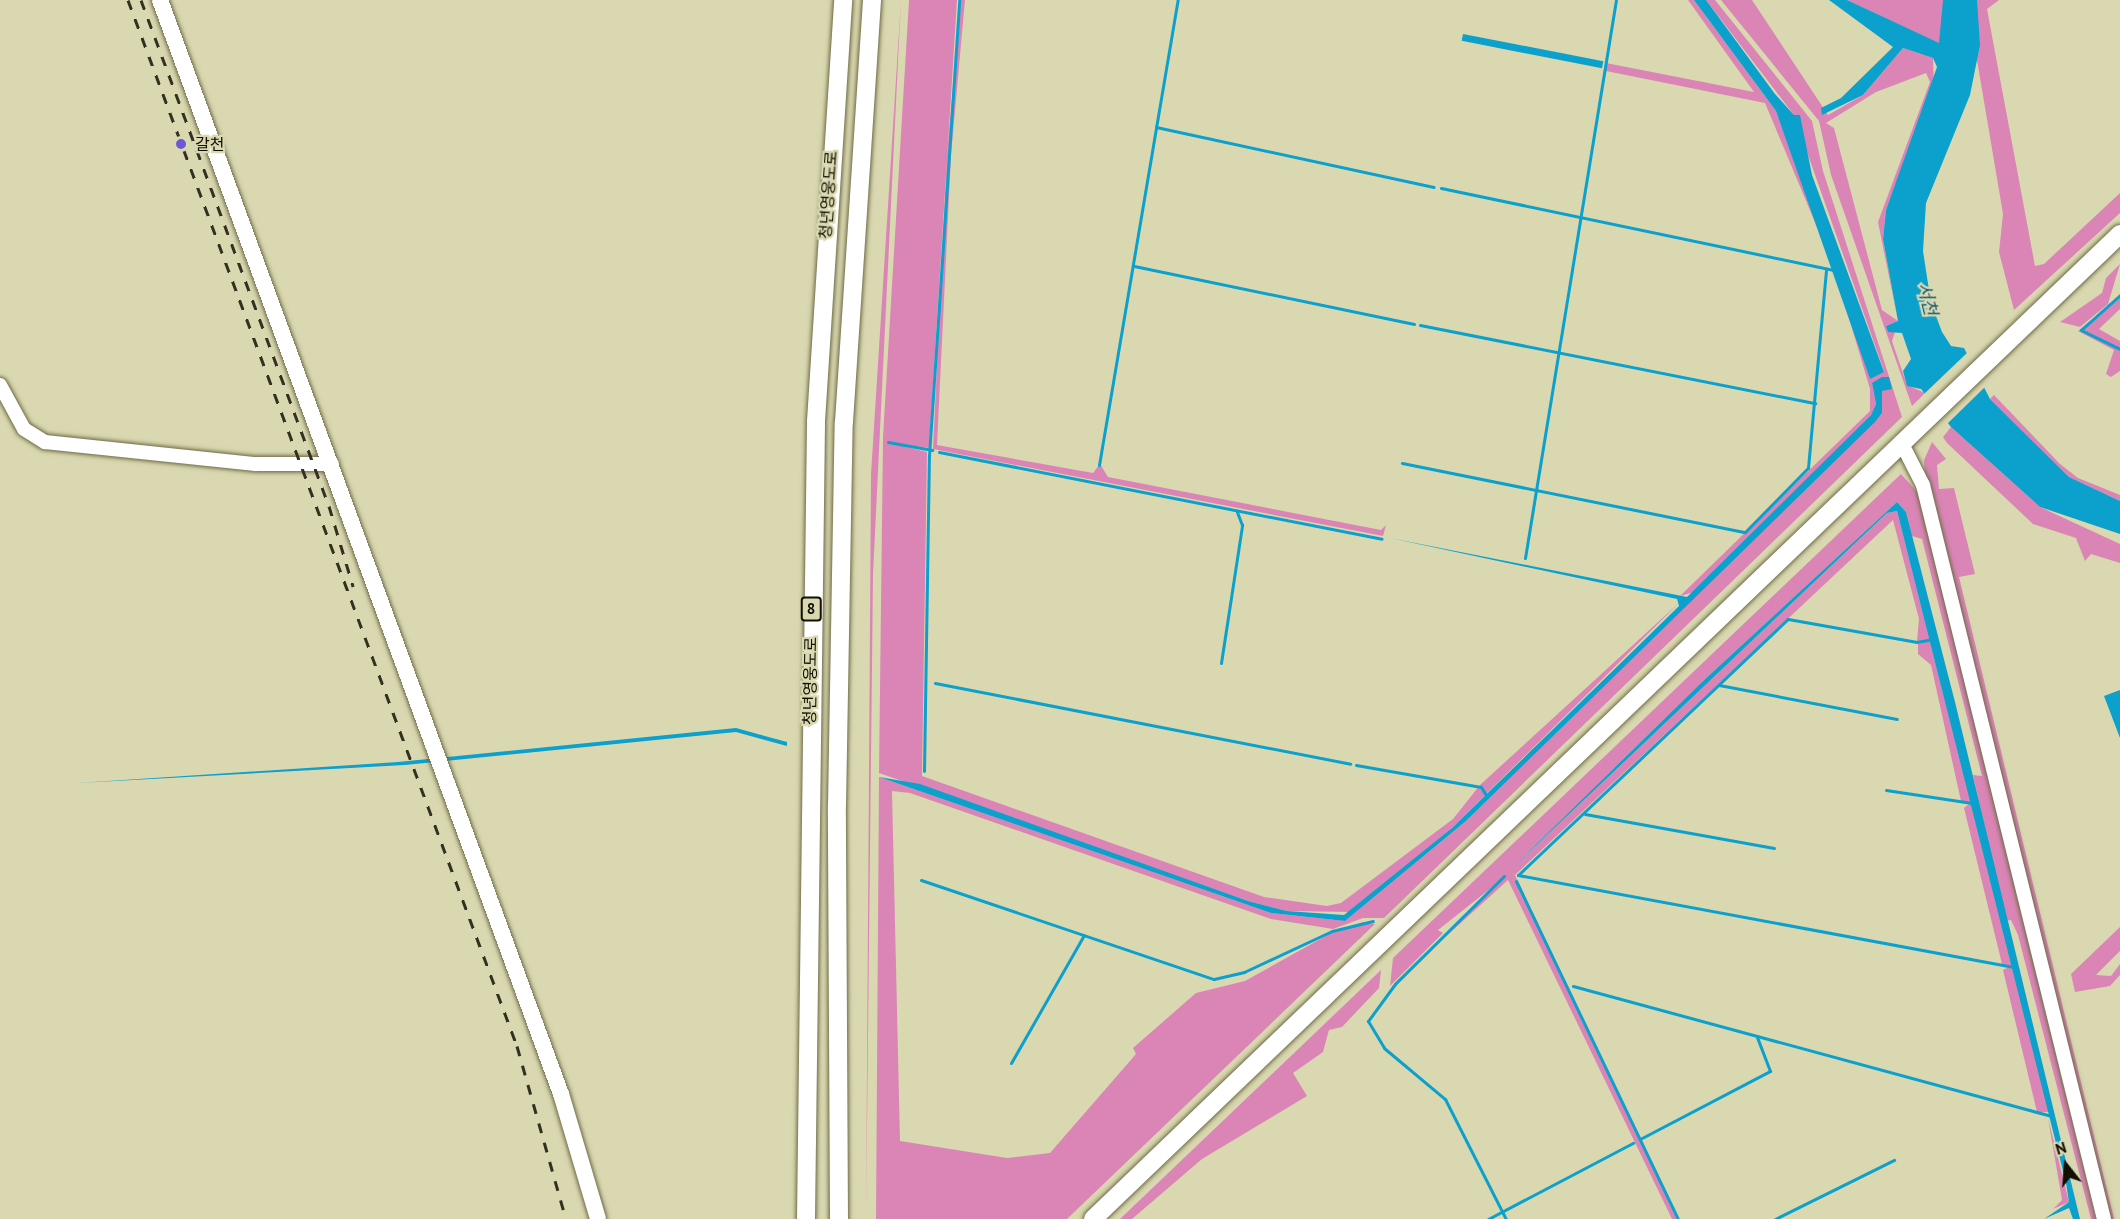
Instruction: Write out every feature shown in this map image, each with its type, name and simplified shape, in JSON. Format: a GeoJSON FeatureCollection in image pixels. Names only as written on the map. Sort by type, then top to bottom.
{"type":"FeatureCollection","features":[{"type":"Feature","properties":{"kind":"highway","name":"청년영웅도로"},"geometry":{"type":"LineString","coordinates":[[806,1218],[816,421],[843,0]]}},
{"type":"Feature","properties":{"kind":"highway","name":"청년영웅도로"},"geometry":{"type":"LineString","coordinates":[[838,1219],[837,805],[844,422],[872,0]]}},
{"type":"Feature","properties":{"kind":"highway"},"geometry":{"type":"LineString","coordinates":[[1093,1219],[2120,234]]}},
{"type":"Feature","properties":{"kind":"main road"},"geometry":{"type":"LineString","coordinates":[[160,0],[332,464],[572,1125],[598,1219]]}},
{"type":"Feature","properties":{"kind":"street"},"geometry":{"type":"LineString","coordinates":[[0,385],[24,429],[45,442],[256,464],[332,464]]}},
{"type":"Feature","properties":{"kind":"street"},"geometry":{"type":"LineString","coordinates":[[1901,442],[1923,485],[2104,1219]]}},
{"type":"Feature","properties":{"kind":"shaded area"},"geometry":{"type":"Polygon","coordinates":[[[901,0],[873,574],[866,1219],[871,474],[901,0]]]}},
{"type":"Feature","properties":{"kind":"shaded area"},"geometry":{"type":"Polygon","coordinates":[[[909,0],[957,0],[929,448],[886,442],[927,452],[922,776],[1264,897],[1327,906],[1341,903],[1453,819],[1480,785],[1680,602],[1452,828],[1352,912],[1287,911],[1248,901],[879,773],[883,437],[909,0]]]}},
{"type":"Feature","properties":{"kind":"shaded area"},"geometry":{"type":"Polygon","coordinates":[[[961,0],[965,0],[951,155],[937,445],[1093,473],[1100,464],[1108,477],[1381,530],[1386,525],[1383,536],[933,449],[947,154],[961,0]]]}},
{"type":"Feature","properties":{"kind":"shaded area"},"geometry":{"type":"Polygon","coordinates":[[[1688,0],[1694,0],[1776,111],[1835,270],[1765,103],[1606,71],[1606,63],[1754,92],[1688,0]]]}},
{"type":"Feature","properties":{"kind":"shaded area"},"geometry":{"type":"Polygon","coordinates":[[[1706,0],[1715,0],[1812,121],[1823,171],[1902,417],[1384,918],[1363,918],[1333,929],[1271,919],[910,793],[892,791],[900,1141],[1007,1158],[1050,1153],[1136,1054],[1133,1048],[1196,993],[1245,981],[1333,932],[1363,922],[1375,924],[1067,1219],[876,1219],[879,777],[1271,913],[1345,921],[1466,821],[1882,413],[1882,391],[1872,383],[1876,404],[1871,415],[1694,592],[1680,596],[1870,411],[1870,389],[1835,271],[1870,378],[1884,371],[1794,115],[1706,0]]]}},
{"type":"Feature","properties":{"kind":"shaded area"},"geometry":{"type":"Polygon","coordinates":[[[1721,0],[1752,0],[1828,115],[1863,95],[1903,48],[1933,58],[1934,87],[1886,210],[1883,239],[1898,321],[1886,326],[1895,332],[1892,341],[1907,385],[1925,393],[1912,406],[1831,175],[1819,121],[1721,0]],[[1926,73],[1876,92],[1826,123],[1834,128],[1882,310],[1898,321],[1878,222],[1930,82],[1926,73]]]}},
{"type":"Feature","properties":{"kind":"shaded area"},"geometry":{"type":"Polygon","coordinates":[[[1847,0],[1943,0],[1944,37],[1939,44],[1847,0]]]}},
{"type":"Feature","properties":{"kind":"shaded area"},"geometry":{"type":"Polygon","coordinates":[[[1977,0],[1999,0],[1987,9],[2035,266],[2044,264],[2120,193],[2120,213],[2014,310],[1999,252],[2003,214],[1977,60],[1977,0]]]}},
{"type":"Feature","properties":{"kind":"shaded area"},"geometry":{"type":"Polygon","coordinates":[[[2120,264],[2108,304],[2080,327],[2060,322],[2102,293],[2106,278],[2120,264]]]}},
{"type":"Feature","properties":{"kind":"shaded area"},"geometry":{"type":"Polygon","coordinates":[[[2120,297],[2120,309],[2099,329],[2120,341],[2120,371],[2111,377],[2106,374],[2114,350],[2078,331],[2120,297]]]}},
{"type":"Feature","properties":{"kind":"shaded area"},"geometry":{"type":"Polygon","coordinates":[[[1994,395],[2060,464],[2078,478],[2120,495],[2120,501],[2069,477],[1990,399],[1994,395]]]}},
{"type":"Feature","properties":{"kind":"shaded area"},"geometry":{"type":"Polygon","coordinates":[[[1951,427],[2040,507],[2120,544],[2120,563],[2091,554],[2085,561],[2076,538],[2033,524],[1947,443],[1943,437],[1951,427]]]}},
{"type":"Feature","properties":{"kind":"shaded area"},"geometry":{"type":"Polygon","coordinates":[[[1932,442],[1946,459],[1937,465],[1939,489],[1954,488],[1975,574],[1959,577],[2114,1219],[2107,1219],[1925,475],[1924,460],[1932,442]]]}},
{"type":"Feature","properties":{"kind":"shaded area"},"geometry":{"type":"Polygon","coordinates":[[[1901,474],[1919,494],[2096,1219],[2091,1219],[2018,935],[2011,920],[2006,921],[1973,775],[1982,776],[1922,539],[1912,536],[1906,512],[1897,502],[1703,681],[1509,871],[1887,513],[1897,511],[2049,1112],[2037,1112],[2003,970],[2009,967],[2002,964],[1964,808],[1969,804],[1961,801],[1931,665],[1918,654],[1918,644],[1929,641],[1917,641],[1919,619],[1893,520],[1515,875],[1677,1219],[1672,1219],[1508,880],[1443,939],[1505,877],[1438,930],[1443,933],[1390,986],[1393,958],[1901,474]]]}},
{"type":"Feature","properties":{"kind":"shaded area"},"geometry":{"type":"Polygon","coordinates":[[[2120,927],[2120,951],[2096,975],[2111,976],[2120,964],[2120,975],[2110,986],[2075,992],[2071,974],[2120,927]]]}},
{"type":"Feature","properties":{"kind":"shaded area"},"geometry":{"type":"Polygon","coordinates":[[[1381,970],[1379,988],[1342,1027],[1329,1030],[1323,1052],[1293,1073],[1307,1096],[1202,1159],[1132,1219],[1120,1219],[1381,970]]]}},
{"type":"Feature","properties":{"kind":"shaded area"},"geometry":{"type":"Polygon","coordinates":[[[2048,1118],[2069,1202],[2053,1209],[2062,1200],[2048,1118]]]}},
{"type":"Feature","properties":{"kind":"water"},"geometry":{"type":"Polygon","coordinates":[[[1694,0],[1706,0],[1775,94],[1794,115],[1800,115],[1812,175],[1884,372],[1870,379],[1776,111],[1694,0]]]}},
{"type":"Feature","properties":{"kind":"water","name":"서천"},"geometry":{"type":"Polygon","coordinates":[[[1829,0],[1847,0],[1939,43],[1943,0],[1977,0],[1980,45],[1970,95],[1926,203],[1923,251],[1931,303],[1942,332],[1951,346],[1964,348],[1990,399],[2069,477],[2120,501],[2120,534],[2040,507],[1951,427],[1921,389],[1907,386],[1903,371],[1911,359],[1902,333],[1888,332],[1886,326],[1898,321],[1883,239],[1886,210],[1937,67],[1933,58],[1903,48],[1863,95],[1822,115],[1821,108],[1841,98],[1893,47],[1829,0]]]}},
{"type":"Feature","properties":{"kind":"water"},"geometry":{"type":"Polygon","coordinates":[[[1463,34],[1603,61],[1602,68],[1462,41],[1463,34]]]}},
{"type":"Feature","properties":{"kind":"water"},"geometry":{"type":"Polygon","coordinates":[[[1882,377],[1889,377],[1892,389],[1882,391],[1882,413],[1875,422],[1466,821],[1345,921],[1271,913],[879,777],[920,784],[1248,901],[1287,911],[1344,915],[1452,828],[1679,606],[1677,599],[1390,538],[1687,597],[1871,415],[1876,404],[1872,383],[1882,377]]]}},
{"type":"Feature","properties":{"kind":"water"},"geometry":{"type":"Polygon","coordinates":[[[1897,502],[1906,512],[1955,702],[2080,1219],[2073,1219],[2069,1208],[2044,1219],[2069,1202],[2066,1183],[1897,511],[1887,513],[1509,871],[1703,681],[1897,502]]]}},
{"type":"Feature","properties":{"kind":"water"},"geometry":{"type":"Polygon","coordinates":[[[2120,690],[2120,738],[2104,696],[2120,690]]]}},
{"type":"Feature","properties":{"kind":"water"},"geometry":{"type":"Polygon","coordinates":[[[736,728],[787,742],[787,746],[736,732],[405,765],[78,783],[398,762],[736,728]]]}},
{"type":"Feature","properties":{"kind":"pier"},"geometry":{"type":"Polygon","coordinates":[[[1969,351],[1986,386],[1946,425],[1923,395],[1969,351]]]}},
{"type":"Feature","properties":{"kind":"waterway"},"geometry":{"type":"LineString","coordinates":[[924,771],[929,456],[959,0]]}},
{"type":"Feature","properties":{"kind":"waterway"},"geometry":{"type":"LineString","coordinates":[[1099,465],[1178,0]]}},
{"type":"Feature","properties":{"kind":"waterway"},"geometry":{"type":"LineString","coordinates":[[1525,558],[1616,0]]}},
{"type":"Feature","properties":{"kind":"waterway"},"geometry":{"type":"LineString","coordinates":[[1156,127],[1434,187]]}},
{"type":"Feature","properties":{"kind":"waterway"},"geometry":{"type":"LineString","coordinates":[[1441,188],[1838,271]]}},
{"type":"Feature","properties":{"kind":"waterway"},"geometry":{"type":"LineString","coordinates":[[1134,266],[1414,324]]}},
{"type":"Feature","properties":{"kind":"waterway"},"geometry":{"type":"LineString","coordinates":[[1402,463],[1745,532],[1808,468],[1826,271]]}},
{"type":"Feature","properties":{"kind":"waterway"},"geometry":{"type":"LineString","coordinates":[[2120,295],[2081,330],[2120,349]]}},
{"type":"Feature","properties":{"kind":"waterway"},"geometry":{"type":"LineString","coordinates":[[1420,325],[1815,403]]}},
{"type":"Feature","properties":{"kind":"waterway"},"geometry":{"type":"LineString","coordinates":[[888,442],[932,450]]}},
{"type":"Feature","properties":{"kind":"waterway"},"geometry":{"type":"LineString","coordinates":[[939,452],[1382,539]]}},
{"type":"Feature","properties":{"kind":"waterway"},"geometry":{"type":"LineString","coordinates":[[1221,663],[1242,525],[1237,512]]}},
{"type":"Feature","properties":{"kind":"waterway"},"geometry":{"type":"LineString","coordinates":[[1518,875],[1788,619],[1917,642],[1933,639]]}},
{"type":"Feature","properties":{"kind":"waterway"},"geometry":{"type":"LineString","coordinates":[[935,683],[1350,764]]}},
{"type":"Feature","properties":{"kind":"waterway"},"geometry":{"type":"LineString","coordinates":[[1719,685],[1897,719]]}},
{"type":"Feature","properties":{"kind":"waterway"},"geometry":{"type":"LineString","coordinates":[[1356,765],[1481,787],[1486,795]]}},
{"type":"Feature","properties":{"kind":"waterway"},"geometry":{"type":"LineString","coordinates":[[1886,790],[1972,803]]}},
{"type":"Feature","properties":{"kind":"waterway"},"geometry":{"type":"LineString","coordinates":[[1585,814],[1774,848]]}},
{"type":"Feature","properties":{"kind":"waterway"},"geometry":{"type":"LineString","coordinates":[[1518,875],[2014,967]]}},
{"type":"Feature","properties":{"kind":"waterway"},"geometry":{"type":"LineString","coordinates":[[1504,876],[1395,984],[1368,1021],[1384,1048],[1445,1099],[1506,1219]]}},
{"type":"Feature","properties":{"kind":"waterway"},"geometry":{"type":"LineString","coordinates":[[921,880],[1214,979],[1244,972],[1332,931],[1373,921]]}},
{"type":"Feature","properties":{"kind":"waterway"},"geometry":{"type":"LineString","coordinates":[[1516,881],[1678,1219]]}},
{"type":"Feature","properties":{"kind":"waterway"},"geometry":{"type":"LineString","coordinates":[[1011,1063],[1084,935]]}},
{"type":"Feature","properties":{"kind":"waterway"},"geometry":{"type":"LineString","coordinates":[[1573,986],[2051,1116]]}},
{"type":"Feature","properties":{"kind":"waterway"},"geometry":{"type":"LineString","coordinates":[[1640,1139],[1770,1071],[1757,1037]]}},
{"type":"Feature","properties":{"kind":"waterway"},"geometry":{"type":"LineString","coordinates":[[1488,1219],[1633,1143]]}},
{"type":"Feature","properties":{"kind":"waterway"},"geometry":{"type":"LineString","coordinates":[[1775,1219],[1894,1160]]}},
{"type":"Feature","properties":{"kind":"railway"},"geometry":{"type":"LineString","coordinates":[[128,0],[517,1046],[566,1219]]}},
{"type":"Feature","properties":{"kind":"railway"},"geometry":{"type":"LineString","coordinates":[[141,0],[329,506],[353,586]]}},
{"type":"Feature","properties":{"kind":"place","name":"갈천"},"geometry":{"type":"Point","coordinates":[181,144]}}]}
